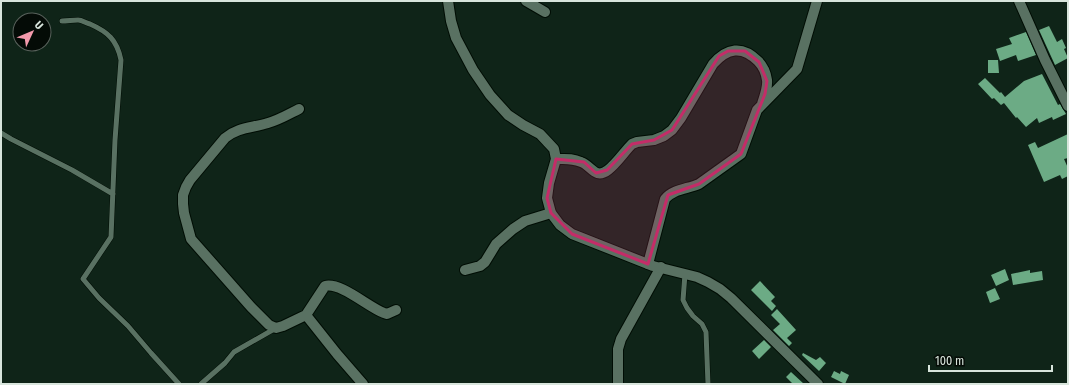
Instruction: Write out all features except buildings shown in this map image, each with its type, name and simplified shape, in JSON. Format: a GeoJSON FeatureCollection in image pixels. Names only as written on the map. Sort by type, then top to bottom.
{"type":"FeatureCollection","features":[{"type":"Feature","properties":{"kind":"street"},"geometry":{"type":"LineString","coordinates":[[448,1],[456,38],[473,70],[490,95],[508,115],[540,134],[554,149],[556,159],[549,182],[547,198],[551,213],[560,225],[572,234],[648,264],[697,277],[720,289],[818,384]]}},
{"type":"Feature","properties":{"kind":"street"},"geometry":{"type":"LineString","coordinates":[[526,1],[545,12]]}},
{"type":"Feature","properties":{"kind":"street"},"geometry":{"type":"LineString","coordinates":[[648,264],[665,199],[673,192],[699,184],[741,154],[757,110],[797,68],[817,1]]}},
{"type":"Feature","properties":{"kind":"street"},"geometry":{"type":"LineString","coordinates":[[1019,1],[1045,60],[1068,106]]}},
{"type":"Feature","properties":{"kind":"street"},"geometry":{"type":"LineString","coordinates":[[556,159],[572,159],[584,162],[596,173],[601,173],[607,170],[632,144],[654,140],[664,136],[672,130],[681,118],[719,56],[728,51],[745,51],[759,62],[765,72],[767,81],[762,104]]}},
{"type":"Feature","properties":{"kind":"street"},"geometry":{"type":"LineString","coordinates":[[299,109],[270,123],[244,128],[231,133],[225,138],[190,180],[183,195],[182,204],[191,239],[252,307],[269,324],[276,328],[306,315],[325,286],[330,285],[339,287],[384,313],[387,314],[396,310]]}},
{"type":"Feature","properties":{"kind":"street"},"geometry":{"type":"LineString","coordinates":[[465,270],[480,266],[485,262],[496,244],[525,221],[551,213]]}},
{"type":"Feature","properties":{"kind":"street"},"geometry":{"type":"LineString","coordinates":[[618,384],[618,349],[621,339],[661,268]]}},
{"type":"Feature","properties":{"kind":"street"},"geometry":{"type":"LineString","coordinates":[[306,315],[363,384]]}},
{"type":"Feature","properties":{"kind":"lane"},"geometry":{"type":"LineString","coordinates":[[62,21],[80,20],[104,31],[112,38],[119,49],[121,60],[114,140],[111,237],[83,279],[99,298],[128,326],[179,384]]}},
{"type":"Feature","properties":{"kind":"lane"},"geometry":{"type":"LineString","coordinates":[[1,133],[72,170],[113,194]]}},
{"type":"Feature","properties":{"kind":"lane"},"geometry":{"type":"LineString","coordinates":[[685,274],[683,300],[687,308],[702,324],[706,332],[708,384]]}},
{"type":"Feature","properties":{"kind":"lane"},"geometry":{"type":"LineString","coordinates":[[201,384],[234,352],[276,328]]}},
{"type":"Feature","properties":{"kind":"highlighted area"},"geometry":{"type":"Polygon","coordinates":[[[728,51],[745,51],[759,62],[767,81],[765,94],[741,154],[699,184],[668,195],[648,264],[572,234],[551,213],[547,198],[556,159],[584,162],[596,173],[607,170],[632,144],[654,140],[672,130],[719,56],[728,51]]]}}]}
